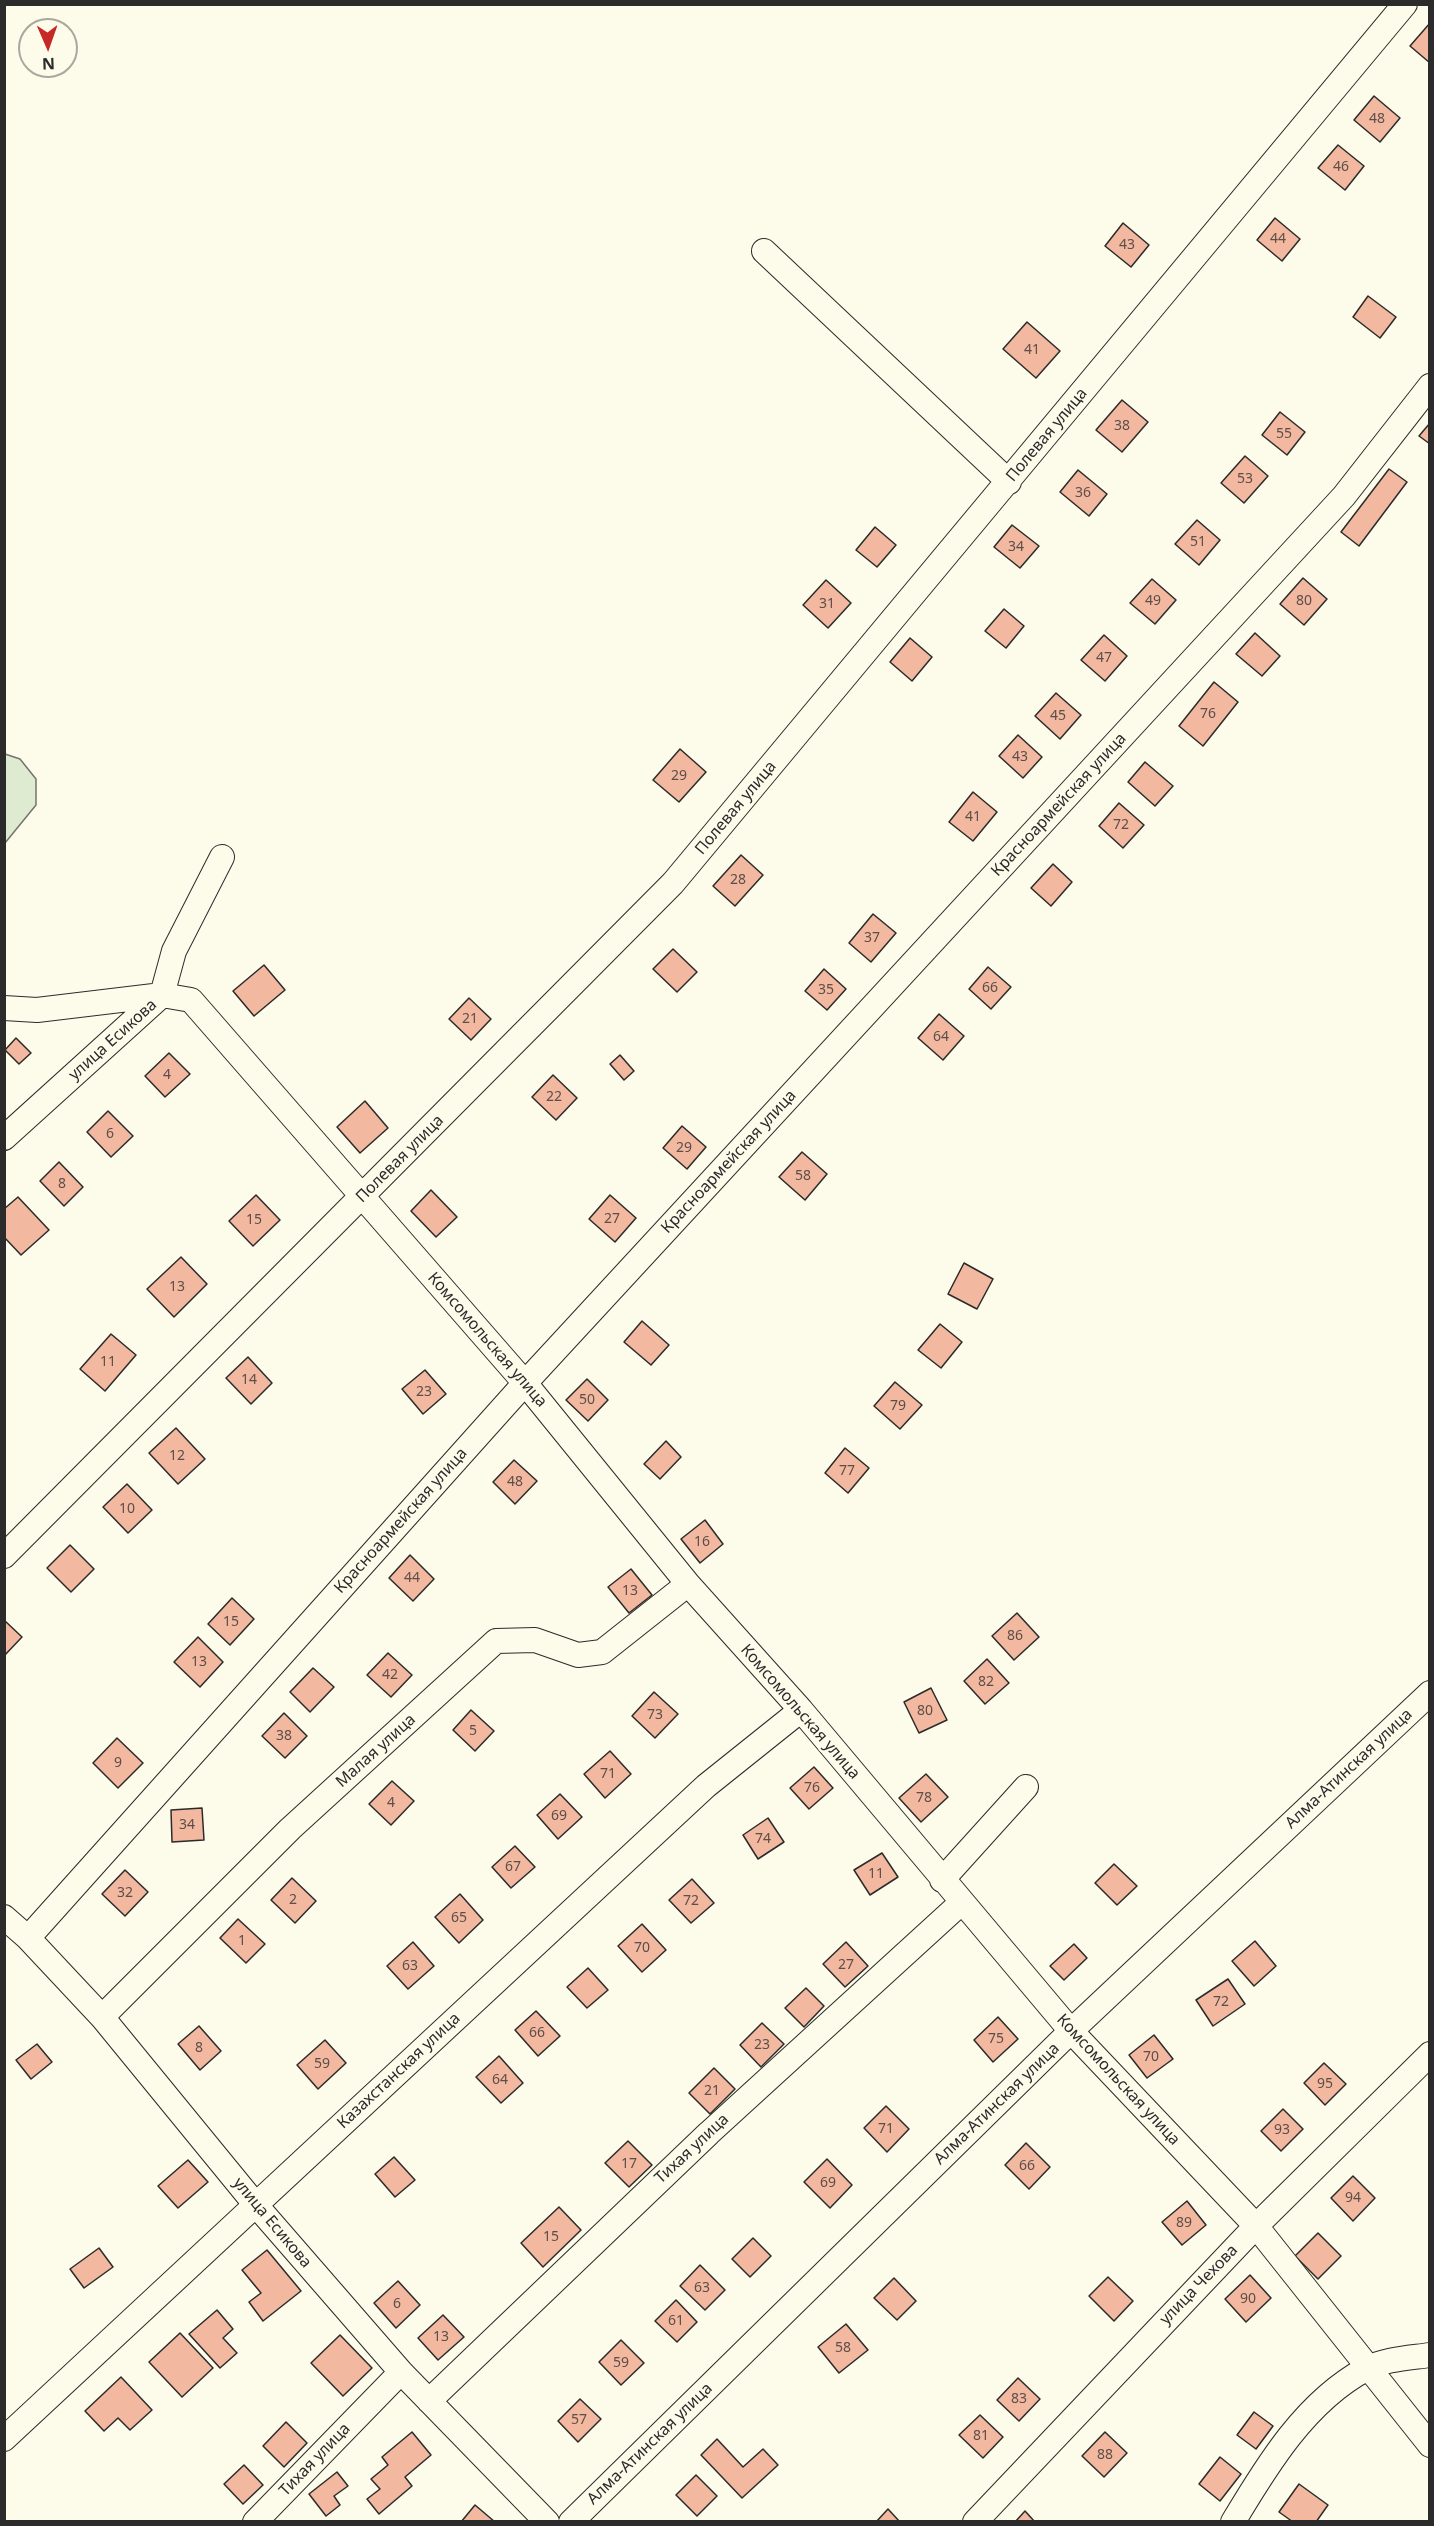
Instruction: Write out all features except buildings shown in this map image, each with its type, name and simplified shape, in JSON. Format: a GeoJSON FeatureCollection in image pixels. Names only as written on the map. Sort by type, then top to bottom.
{"type":"FeatureCollection","features":[{"type":"Feature","properties":{"kind":"street","name":"Полевая улица"},"geometry":{"type":"LineString","coordinates":[[4,1556],[673,883],[1405,4]]}},
{"type":"Feature","properties":{"kind":"street"},"geometry":{"type":"LineString","coordinates":[[764,250],[1009,482]]}},
{"type":"Feature","properties":{"kind":"street","name":"Красноармейская улица"},"geometry":{"type":"LineString","coordinates":[[28,1938],[525,1383],[1344,496],[1430,386]]}},
{"type":"Feature","properties":{"kind":"street","name":"улица Есикова"},"geometry":{"type":"LineString","coordinates":[[4,1138],[162,995],[174,951],[222,857]]}},
{"type":"Feature","properties":{"kind":"street","name":"Комсомольская улица"},"geometry":{"type":"LineString","coordinates":[[4,1008],[37,1010],[162,995],[191,1000],[525,1383],[688,1584],[801,1710],[1071,2031],[1256,2226],[1430,2445]]}},
{"type":"Feature","properties":{"kind":"street","name":"Малая улица"},"geometry":{"type":"LineString","coordinates":[[102,2017],[290,1829],[496,1641],[535,1640],[578,1655],[602,1652],[688,1584]]}},
{"type":"Feature","properties":{"kind":"street","name":"Алма-Атинская улица"},"geometry":{"type":"LineString","coordinates":[[571,2522],[1071,2031],[1430,1693]]}},
{"type":"Feature","properties":{"kind":"street","name":"Казахстанская улица"},"geometry":{"type":"LineString","coordinates":[[4,2439],[706,1786],[801,1710]]}},
{"type":"Feature","properties":{"kind":"street"},"geometry":{"type":"LineString","coordinates":[[942,1880],[1026,1787]]}},
{"type":"Feature","properties":{"kind":"street","name":"Тихая улица"},"geometry":{"type":"LineString","coordinates":[[429,2401],[709,2133],[961,1903]]}},
{"type":"Feature","properties":{"kind":"street","name":"улица Есикова"},"geometry":{"type":"LineString","coordinates":[[4,1917],[28,1938],[102,2017],[255,2204],[401,2372],[548,2522]]}},
{"type":"Feature","properties":{"kind":"street","name":"улица Чехова"},"geometry":{"type":"LineString","coordinates":[[975,2522],[1256,2226],[1430,2054]]}},
{"type":"Feature","properties":{"kind":"street"},"geometry":{"type":"LineString","coordinates":[[1233,2522],[1264,2471],[1304,2420],[1335,2390],[1367,2368],[1396,2360],[1430,2355]]}},
{"type":"Feature","properties":{"kind":"street","name":"Тихая улица"},"geometry":{"type":"LineString","coordinates":[[255,2522],[401,2372]]}},
{"type":"Feature","properties":{"kind":"green space"},"geometry":{"type":"Polygon","coordinates":[[[5,754],[20,759],[36,779],[36,805],[5,843],[5,754]]]}}]}
